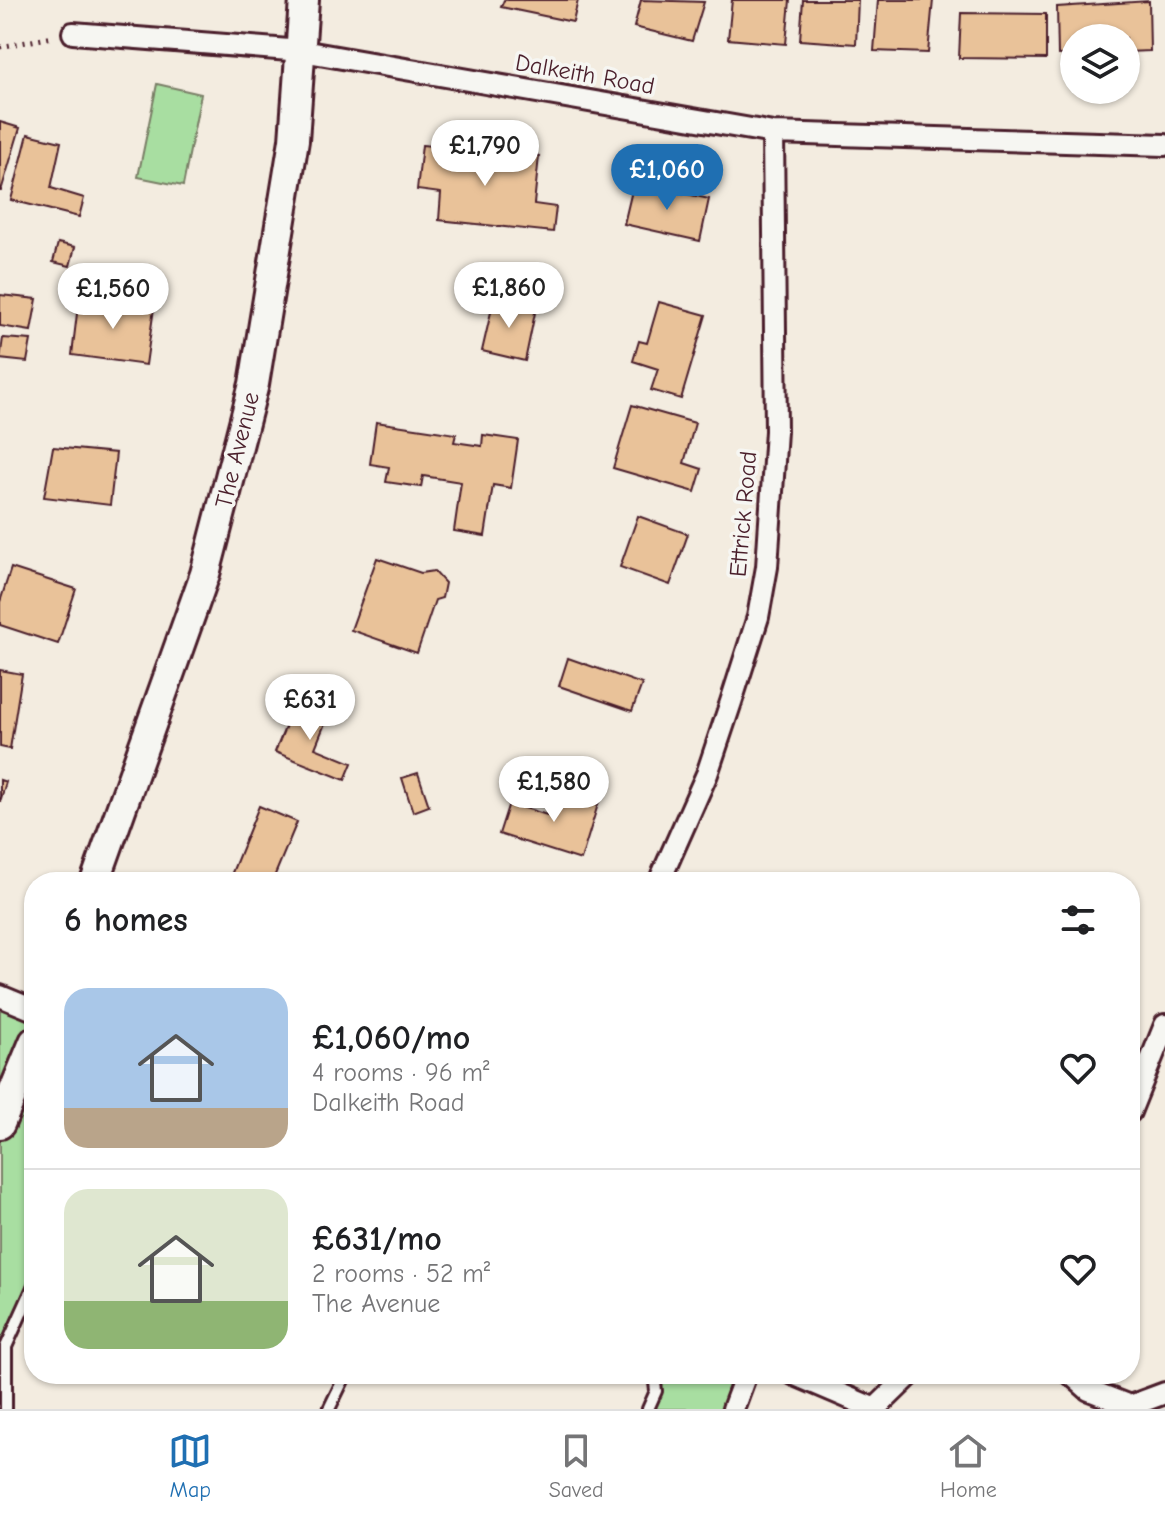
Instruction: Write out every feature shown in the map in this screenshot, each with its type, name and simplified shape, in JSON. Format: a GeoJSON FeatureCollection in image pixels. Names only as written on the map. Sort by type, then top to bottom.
{"type":"FeatureCollection","features":[{"type":"Feature","properties":{"kind":"main road","name":"The Avenue"},"geometry":{"type":"LineString","coordinates":[[99,872],[205,574],[250,399],[294,140],[304,0]]}},
{"type":"Feature","properties":{"kind":"main road"},"geometry":{"type":"LineString","coordinates":[[0,1124],[24,1066]]}},
{"type":"Feature","properties":{"kind":"street","name":"Dalkeith Road"},"geometry":{"type":"LineString","coordinates":[[73,33],[302,51],[773,133],[1165,145]]}},
{"type":"Feature","properties":{"kind":"street","name":"Ettrick Road"},"geometry":{"type":"LineString","coordinates":[[663,872],[707,774],[727,717],[758,617],[767,567],[776,431],[773,133]]}},
{"type":"Feature","properties":{"kind":"street"},"geometry":{"type":"LineString","coordinates":[[0,996],[24,1006]]}},
{"type":"Feature","properties":{"kind":"street"},"geometry":{"type":"LineString","coordinates":[[1140,1087],[1165,1025]]}},
{"type":"Feature","properties":{"kind":"street"},"geometry":{"type":"LineString","coordinates":[[733,1409],[742,1384]]}},
{"type":"Feature","properties":{"kind":"street"},"geometry":{"type":"LineString","coordinates":[[816,1384],[875,1409],[901,1384]]}},
{"type":"Feature","properties":{"kind":"street"},"geometry":{"type":"LineString","coordinates":[[1082,1384],[1089,1390],[1130,1406],[1165,1393]]}},
{"type":"Feature","properties":{"kind":"lane"},"geometry":{"type":"LineString","coordinates":[[6,1409],[6,1347],[24,1307]]}},
{"type":"Feature","properties":{"kind":"lane"},"geometry":{"type":"LineString","coordinates":[[329,1409],[341,1384]]}},
{"type":"Feature","properties":{"kind":"lane"},"geometry":{"type":"LineString","coordinates":[[648,1409],[656,1391],[655,1384]]}},
{"type":"Feature","properties":{"kind":"path"},"geometry":{"type":"LineString","coordinates":[[0,47],[73,33]]}},
{"type":"Feature","properties":{"kind":"green space"},"geometry":{"type":"Polygon","coordinates":[[[157,84],[201,94],[183,186],[138,177],[157,84]]]}},
{"type":"Feature","properties":{"kind":"green space"},"geometry":{"type":"Polygon","coordinates":[[[0,996],[24,1006],[24,1307],[6,1347],[6,1409],[0,1409],[0,996]]]}},
{"type":"Feature","properties":{"kind":"green space"},"geometry":{"type":"Polygon","coordinates":[[[652,1384],[742,1384],[733,1409],[648,1409],[652,1384]]]}},
{"type":"Feature","properties":{"kind":"building"},"geometry":{"type":"Polygon","coordinates":[[[504,0],[578,0],[573,22],[501,7],[504,0]]]}},
{"type":"Feature","properties":{"kind":"building"},"geometry":{"type":"Polygon","coordinates":[[[641,0],[704,2],[692,41],[634,27],[641,0]]]}},
{"type":"Feature","properties":{"kind":"building"},"geometry":{"type":"Polygon","coordinates":[[[732,0],[790,0],[786,44],[728,39],[732,0]]]}},
{"type":"Feature","properties":{"kind":"building"},"geometry":{"type":"Polygon","coordinates":[[[803,0],[858,0],[856,44],[800,40],[803,0]]]}},
{"type":"Feature","properties":{"kind":"building"},"geometry":{"type":"Polygon","coordinates":[[[878,0],[933,0],[928,53],[874,51],[878,0]]]}},
{"type":"Feature","properties":{"kind":"building"},"geometry":{"type":"Polygon","coordinates":[[[1149,1],[1150,51],[1140,51],[1140,24],[1060,24],[1058,55],[1057,7],[1149,1]]]}},
{"type":"Feature","properties":{"kind":"building"},"geometry":{"type":"Polygon","coordinates":[[[961,13],[1046,14],[1046,59],[959,58],[961,13]]]}},
{"type":"Feature","properties":{"kind":"building"},"geometry":{"type":"Polygon","coordinates":[[[0,122],[20,128],[1,191],[0,191],[0,122]]]}},
{"type":"Feature","properties":{"kind":"building"},"geometry":{"type":"Polygon","coordinates":[[[28,134],[61,142],[51,188],[84,198],[79,217],[11,200],[28,134]]]}},
{"type":"Feature","properties":{"kind":"building"},"geometry":{"type":"Polygon","coordinates":[[[422,145],[539,156],[534,204],[556,207],[553,232],[439,220],[441,193],[417,190],[422,145]]]}},
{"type":"Feature","properties":{"kind":"building"},"geometry":{"type":"Polygon","coordinates":[[[634,182],[709,199],[700,241],[624,224],[634,182]]]}},
{"type":"Feature","properties":{"kind":"building"},"geometry":{"type":"Polygon","coordinates":[[[58,243],[75,247],[70,266],[53,262],[58,243]]]}},
{"type":"Feature","properties":{"kind":"building"},"geometry":{"type":"Polygon","coordinates":[[[0,295],[37,299],[31,331],[0,326],[0,295]]]}},
{"type":"Feature","properties":{"kind":"building"},"geometry":{"type":"Polygon","coordinates":[[[79,297],[154,308],[146,365],[72,355],[79,297]]]}},
{"type":"Feature","properties":{"kind":"building"},"geometry":{"type":"Polygon","coordinates":[[[494,299],[536,308],[525,361],[482,351],[494,299]]]}},
{"type":"Feature","properties":{"kind":"building"},"geometry":{"type":"Polygon","coordinates":[[[659,302],[706,315],[681,399],[651,390],[658,369],[633,361],[639,341],[647,343],[659,302]]]}},
{"type":"Feature","properties":{"kind":"building"},"geometry":{"type":"Polygon","coordinates":[[[3,338],[31,340],[27,362],[0,359],[3,338]]]}},
{"type":"Feature","properties":{"kind":"building"},"geometry":{"type":"Polygon","coordinates":[[[632,405],[695,423],[684,463],[702,469],[695,492],[613,468],[632,405]]]}},
{"type":"Feature","properties":{"kind":"building"},"geometry":{"type":"Polygon","coordinates":[[[376,422],[456,434],[454,442],[482,446],[483,435],[518,440],[511,488],[493,485],[485,536],[454,531],[461,482],[423,476],[421,487],[386,482],[389,467],[370,464],[376,422]]]}},
{"type":"Feature","properties":{"kind":"building"},"geometry":{"type":"Polygon","coordinates":[[[53,447],[116,453],[110,505],[44,497],[53,447]]]}},
{"type":"Feature","properties":{"kind":"building"},"geometry":{"type":"Polygon","coordinates":[[[638,516],[688,534],[670,585],[620,567],[638,516]]]}},
{"type":"Feature","properties":{"kind":"building"},"geometry":{"type":"Polygon","coordinates":[[[377,558],[421,573],[434,571],[445,583],[442,598],[435,600],[417,653],[351,630],[377,558]]]}},
{"type":"Feature","properties":{"kind":"building"},"geometry":{"type":"Polygon","coordinates":[[[11,568],[76,589],[58,644],[0,625],[0,602],[11,568]]]}},
{"type":"Feature","properties":{"kind":"building"},"geometry":{"type":"Polygon","coordinates":[[[568,658],[642,684],[632,711],[559,686],[568,658]]]}},
{"type":"Feature","properties":{"kind":"building"},"geometry":{"type":"Polygon","coordinates":[[[0,670],[22,674],[10,749],[0,747],[0,670]]]}},
{"type":"Feature","properties":{"kind":"building"},"geometry":{"type":"Polygon","coordinates":[[[295,703],[328,716],[315,748],[352,763],[345,780],[275,752],[295,703]]]}},
{"type":"Feature","properties":{"kind":"building"},"geometry":{"type":"Polygon","coordinates":[[[418,773],[429,806],[413,812],[402,778],[418,773]]]}},
{"type":"Feature","properties":{"kind":"building"},"geometry":{"type":"Polygon","coordinates":[[[0,780],[6,782],[0,802],[0,780]]]}},
{"type":"Feature","properties":{"kind":"building"},"geometry":{"type":"Polygon","coordinates":[[[556,787],[599,801],[581,860],[499,834],[509,803],[547,815],[556,787]]]}},
{"type":"Feature","properties":{"kind":"building"},"geometry":{"type":"Polygon","coordinates":[[[259,806],[297,822],[276,872],[232,872],[259,806]]]}}]}
